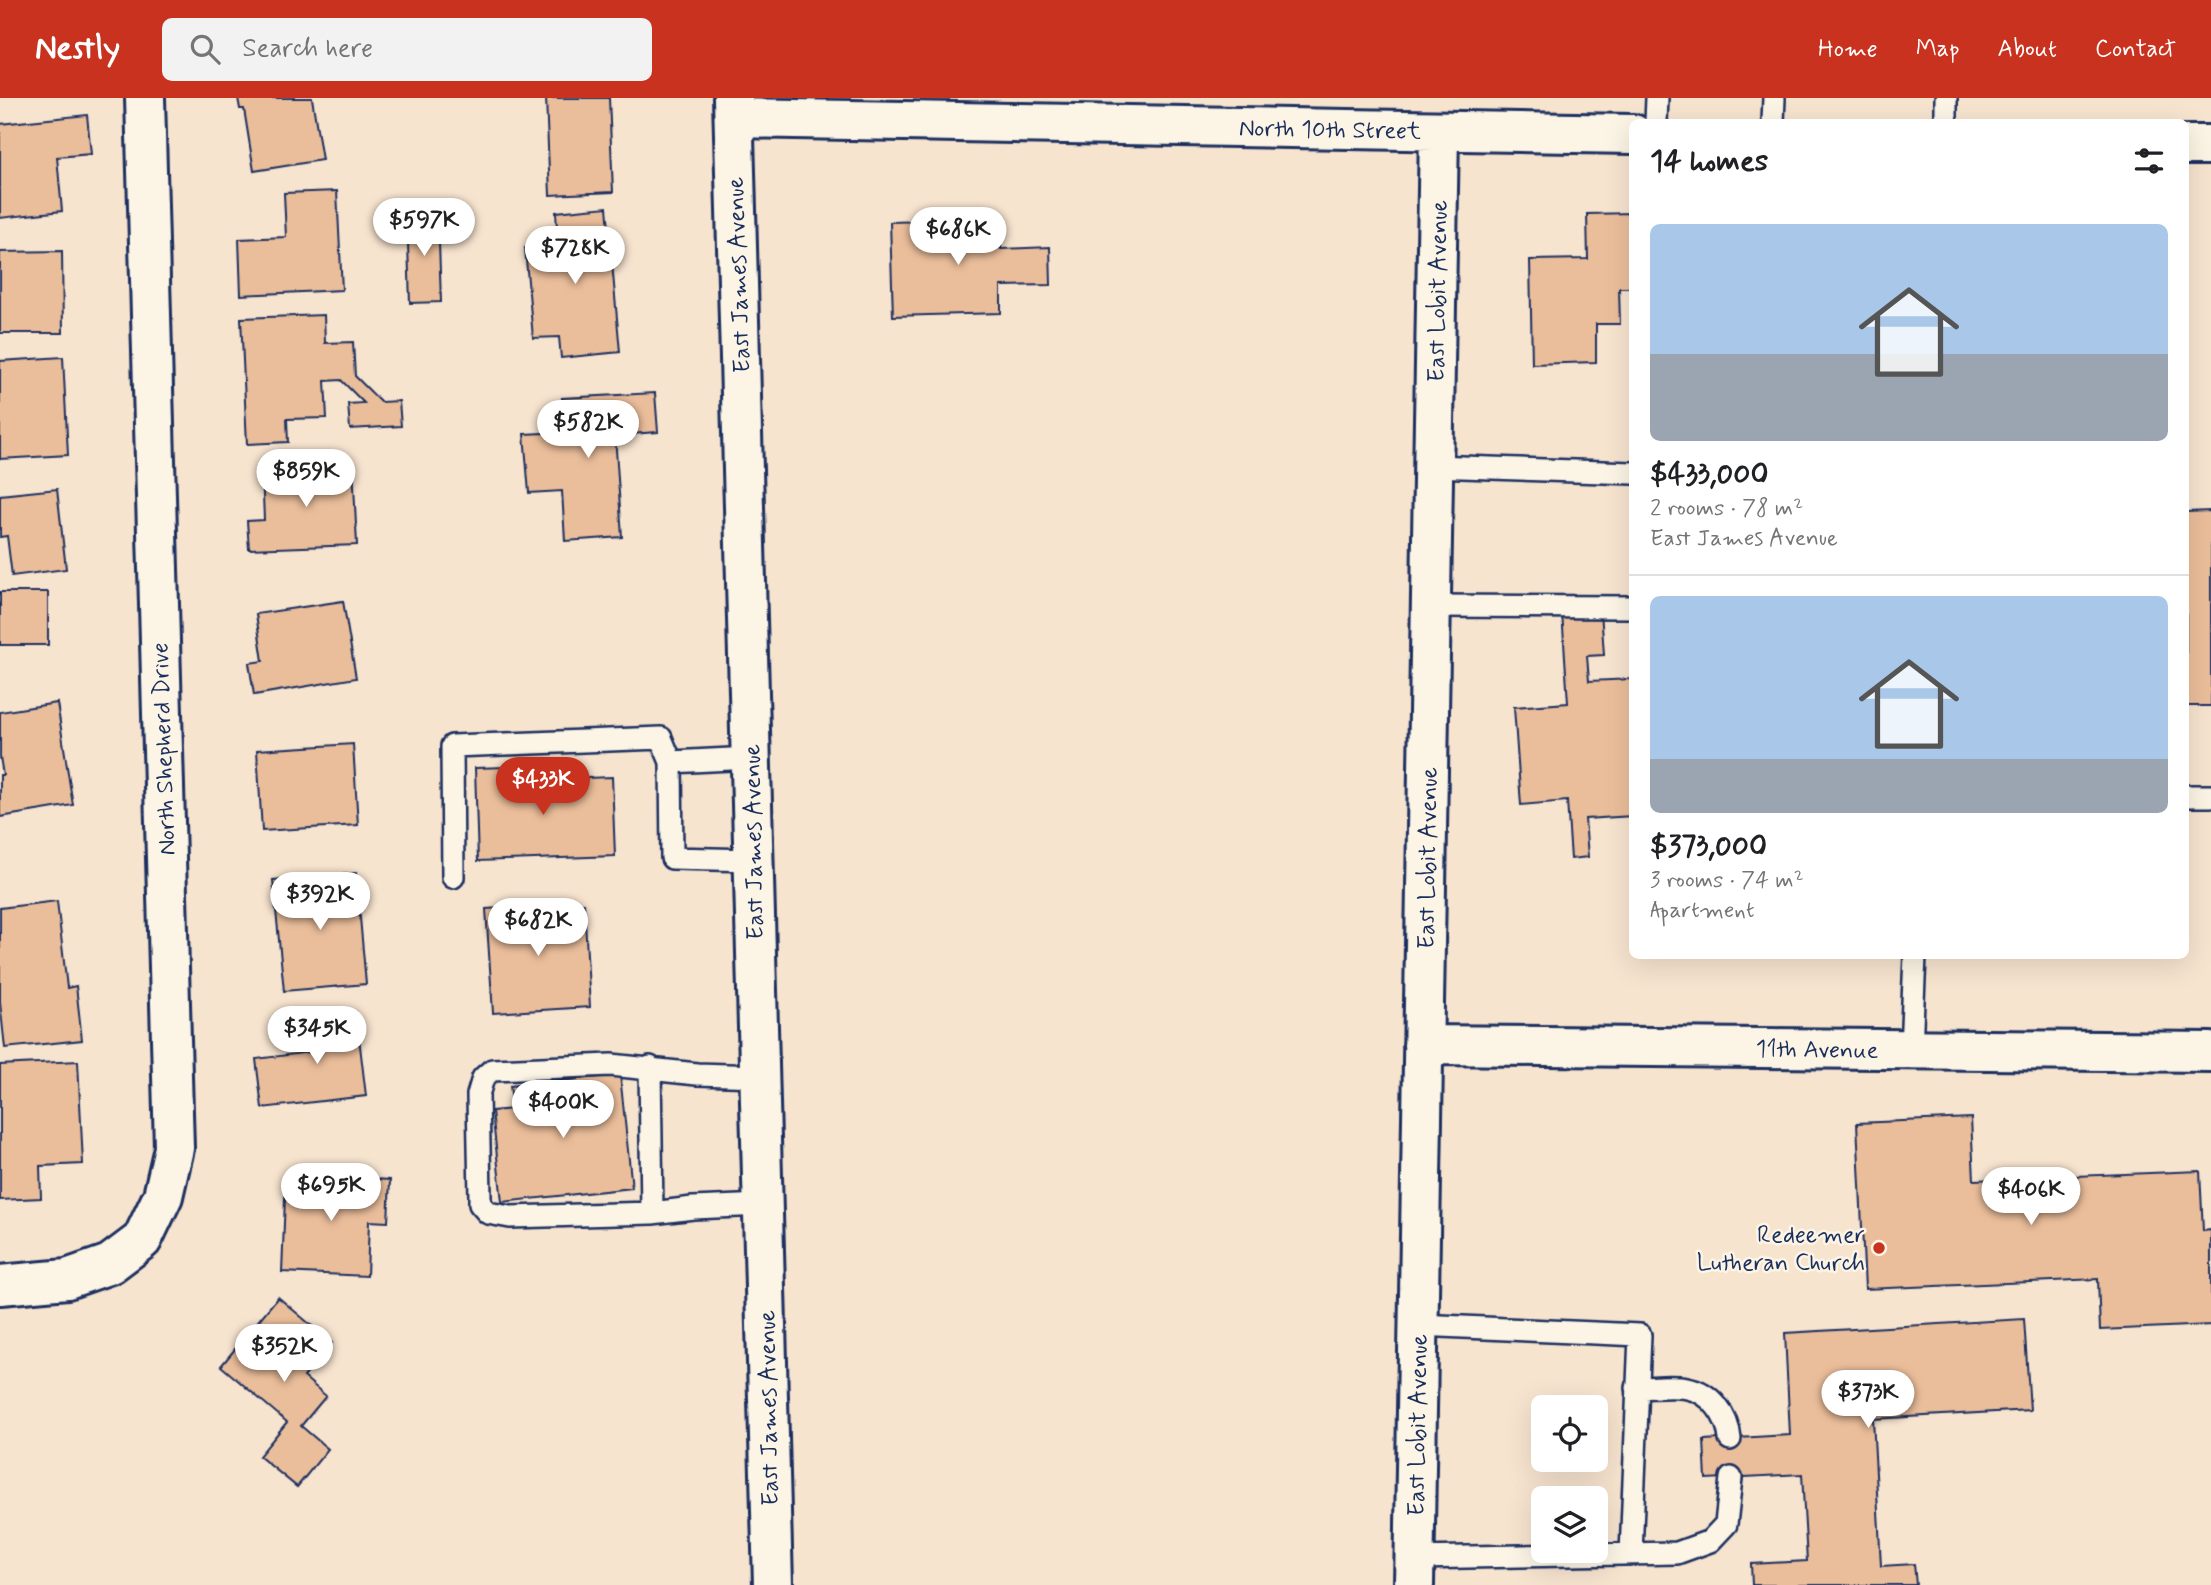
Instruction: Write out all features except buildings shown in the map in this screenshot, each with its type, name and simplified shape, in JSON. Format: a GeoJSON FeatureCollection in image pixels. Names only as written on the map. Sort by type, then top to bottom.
{"type":"FeatureCollection","features":[{"type":"Feature","properties":{"kind":"street","name":"North Shepherd Drive"},"geometry":{"type":"LineString","coordinates":[[0,1285],[67,1279],[110,1264],[142,1240],[163,1196],[174,1148],[145,98]]}},
{"type":"Feature","properties":{"kind":"street","name":"North 10th Street"},"geometry":{"type":"LineString","coordinates":[[734,108],[1439,131],[1629,134]]}},
{"type":"Feature","properties":{"kind":"street","name":"East James Avenue"},"geometry":{"type":"LineString","coordinates":[[734,108],[773,1585]]}},
{"type":"Feature","properties":{"kind":"street","name":"East Lobit Avenue"},"geometry":{"type":"LineString","coordinates":[[1414,1571],[1439,131]]}},
{"type":"Feature","properties":{"kind":"street"},"geometry":{"type":"LineString","coordinates":[[2189,145],[2211,145]]}},
{"type":"Feature","properties":{"kind":"street","name":"11th Avenue"},"geometry":{"type":"LineString","coordinates":[[1423,1045],[2211,1052]]}},
{"type":"Feature","properties":{"kind":"lane"},"geometry":{"type":"LineString","coordinates":[[1656,119],[1657,98]]}},
{"type":"Feature","properties":{"kind":"lane"},"geometry":{"type":"LineString","coordinates":[[1773,119],[1774,98]]}},
{"type":"Feature","properties":{"kind":"lane"},"geometry":{"type":"LineString","coordinates":[[1946,98],[1946,119]]}},
{"type":"Feature","properties":{"kind":"lane"},"geometry":{"type":"LineString","coordinates":[[1433,466],[1629,473]]}},
{"type":"Feature","properties":{"kind":"lane"},"geometry":{"type":"LineString","coordinates":[[1432,606],[1629,607]]}},
{"type":"Feature","properties":{"kind":"lane"},"geometry":{"type":"LineString","coordinates":[[453,877],[452,746],[661,738],[671,762],[672,858],[753,860]]}},
{"type":"Feature","properties":{"kind":"lane"},"geometry":{"type":"LineString","coordinates":[[671,762],[751,758]]}},
{"type":"Feature","properties":{"kind":"lane"},"geometry":{"type":"LineString","coordinates":[[2189,796],[2211,796]]}},
{"type":"Feature","properties":{"kind":"lane"},"geometry":{"type":"LineString","coordinates":[[1911,1049],[1915,959]]}},
{"type":"Feature","properties":{"kind":"lane"},"geometry":{"type":"LineString","coordinates":[[759,1076],[696,1074],[650,1067],[611,1065],[500,1068],[486,1074],[478,1095],[480,1196],[483,1209],[497,1216],[652,1213],[763,1205]]}},
{"type":"Feature","properties":{"kind":"lane"},"geometry":{"type":"LineString","coordinates":[[650,1067],[652,1213]]}},
{"type":"Feature","properties":{"kind":"lane"},"geometry":{"type":"LineString","coordinates":[[1419,1325],[1640,1335],[1631,1554]]}},
{"type":"Feature","properties":{"kind":"lane"},"geometry":{"type":"LineString","coordinates":[[1637,1388],[1687,1388],[1711,1399],[1729,1423],[1730,1439]]}},
{"type":"Feature","properties":{"kind":"lane"},"geometry":{"type":"LineString","coordinates":[[1414,1571],[1631,1554],[1677,1553],[1710,1541],[1726,1524],[1731,1478]]}},
{"type":"Feature","properties":{"kind":"place","name":"Redeemer Lutheran Church"},"geometry":{"type":"Point","coordinates":[1879,1248]}}]}
